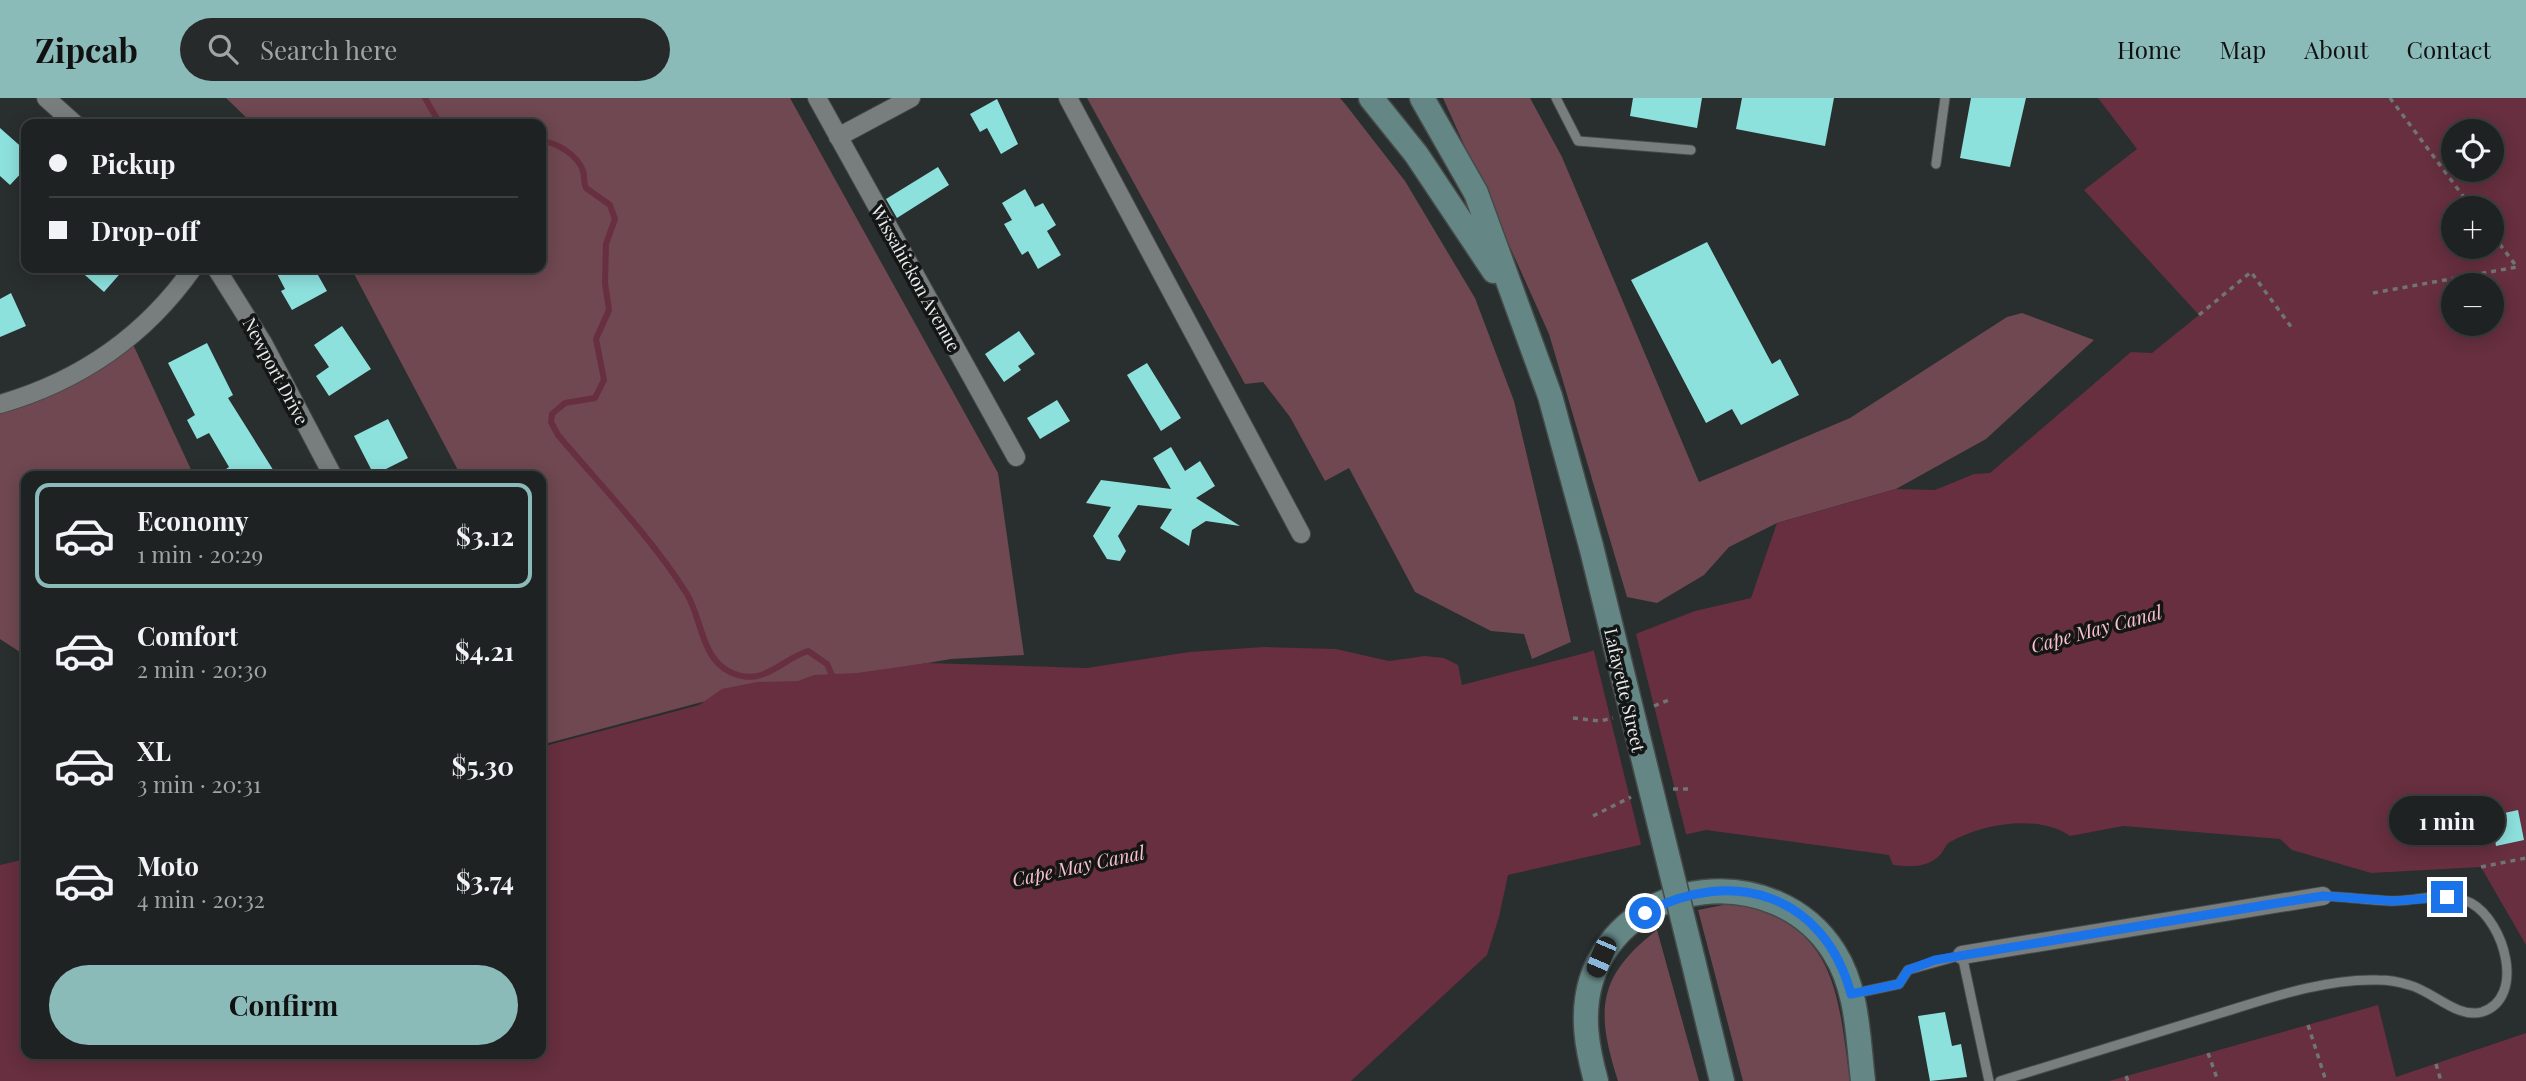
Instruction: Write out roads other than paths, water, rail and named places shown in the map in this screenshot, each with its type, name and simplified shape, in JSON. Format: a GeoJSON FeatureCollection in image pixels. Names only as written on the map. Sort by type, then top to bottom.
{"type":"FeatureCollection","features":[{"type":"Feature","properties":{"kind":"main road","name":"Lafayette Street"},"geometry":{"type":"LineString","coordinates":[[1371,98],[1416,155],[1516,304]]}},
{"type":"Feature","properties":{"kind":"main road","name":"Lafayette Street"},"geometry":{"type":"LineString","coordinates":[[1422,98],[1476,193],[1550,396],[1591,546],[1722,1081]]}},
{"type":"Feature","properties":{"kind":"main road"},"geometry":{"type":"LineString","coordinates":[[1596,1081],[1585,1033],[1586,1005],[1601,957],[1632,920],[1678,897],[1703,891],[1731,890],[1756,894],[1779,902],[1801,915],[1820,932],[1835,953],[1851,994],[1863,1081]]}},
{"type":"Feature","properties":{"kind":"street"},"geometry":{"type":"LineString","coordinates":[[46,98],[69,119]]}},
{"type":"Feature","properties":{"kind":"street","name":"Wissahickon Avenue"},"geometry":{"type":"LineString","coordinates":[[817,98],[1016,457]]}},
{"type":"Feature","properties":{"kind":"street"},"geometry":{"type":"LineString","coordinates":[[838,137],[911,98]]}},
{"type":"Feature","properties":{"kind":"street"},"geometry":{"type":"LineString","coordinates":[[1068,98],[1301,534]]}},
{"type":"Feature","properties":{"kind":"street"},"geometry":{"type":"LineString","coordinates":[[0,404],[58,383],[123,344],[153,317],[189,273]]}},
{"type":"Feature","properties":{"kind":"street","name":"Newport Drive"},"geometry":{"type":"LineString","coordinates":[[219,273],[263,344],[329,471]]}},
{"type":"Feature","properties":{"kind":"street"},"geometry":{"type":"LineString","coordinates":[[1962,955],[2323,896]]}},
{"type":"Feature","properties":{"kind":"lane"},"geometry":{"type":"LineString","coordinates":[[1556,98],[1578,141],[1691,150]]}},
{"type":"Feature","properties":{"kind":"lane"},"geometry":{"type":"LineString","coordinates":[[1936,164],[1945,98]]}},
{"type":"Feature","properties":{"kind":"lane"},"geometry":{"type":"LineString","coordinates":[[2000,1081],[2297,990],[2378,980],[2411,985],[2461,1011],[2481,1013],[2499,1004],[2510,991],[2513,974],[2506,948],[2492,924],[2471,903],[2447,897],[2394,901],[2323,896]]}},
{"type":"Feature","properties":{"kind":"lane"},"geometry":{"type":"LineString","coordinates":[[1851,994],[1899,984],[1908,970],[1962,955],[1989,1081]]}},
{"type":"Feature","properties":{"kind":"water","name":"Cape May Canal"},"geometry":{"type":"Polygon","coordinates":[[[2098,98],[2526,98],[2526,945],[2481,867],[2371,873],[2292,850],[2280,839],[2123,826],[2070,836],[2057,829],[2027,823],[1994,826],[1963,835],[1950,842],[1940,855],[1930,862],[1906,866],[1893,865],[1889,855],[1706,830],[1508,875],[1487,955],[1351,1081],[0,1081],[0,865],[21,860],[21,1059],[546,1059],[546,746],[699,705],[722,689],[757,682],[798,681],[814,675],[857,673],[927,663],[1087,668],[1189,652],[1264,647],[1336,649],[1389,661],[1425,656],[1444,658],[1458,665],[1462,685],[1589,652],[1695,611],[1751,598],[1777,523],[1896,489],[1935,490],[1974,474],[1990,473],[2131,352],[2152,353],[2199,315],[2084,190],[2137,149],[2098,98]]]}},
{"type":"Feature","properties":{"kind":"water"},"geometry":{"type":"Polygon","coordinates":[[[2378,1005],[2396,1077],[2526,1033],[2526,1081],[2109,1081],[2378,1005]]]}},
{"type":"Feature","properties":{"kind":"waterway"},"geometry":{"type":"LineString","coordinates":[[425,98],[437,119]]}},
{"type":"Feature","properties":{"kind":"waterway"},"geometry":{"type":"LineString","coordinates":[[546,142],[560,147],[576,160],[583,171],[586,188],[610,205],[615,219],[606,244],[605,283],[609,310],[596,339],[604,380],[595,398],[565,403],[552,414],[551,422],[558,435],[642,532],[673,573],[687,594],[708,648],[720,666],[730,672],[752,677],[771,671],[808,651],[827,664],[835,682]]}}]}
